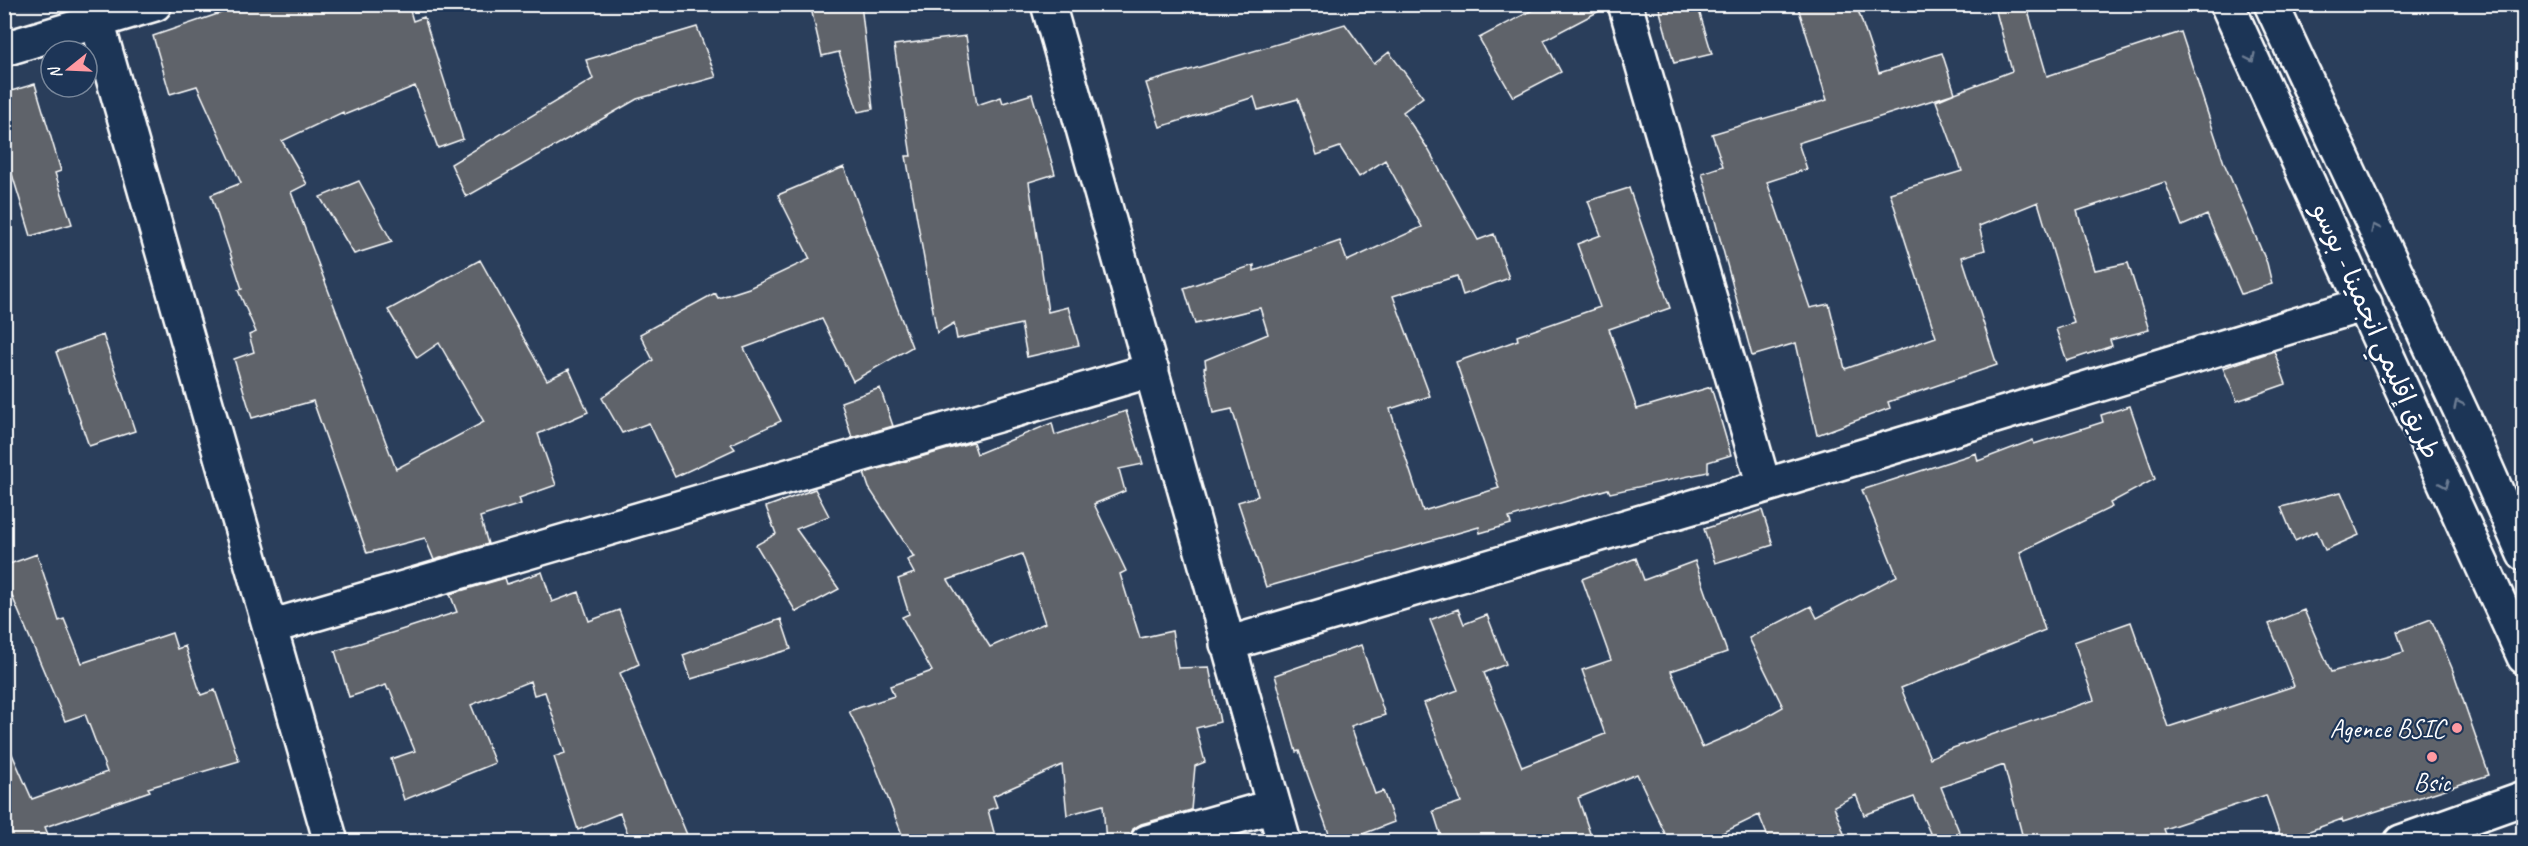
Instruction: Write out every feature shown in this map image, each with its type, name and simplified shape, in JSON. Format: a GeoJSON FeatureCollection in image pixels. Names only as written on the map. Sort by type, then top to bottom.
{"type":"FeatureCollection","features":[{"type":"Feature","properties":{"kind":"street"},"geometry":{"type":"LineString","coordinates":[[4,49],[95,13],[155,4]]}},
{"type":"Feature","properties":{"kind":"street"},"geometry":{"type":"LineString","coordinates":[[1048,4],[1284,842]]}},
{"type":"Feature","properties":{"kind":"street"},"geometry":{"type":"LineString","coordinates":[[1625,4],[1764,486]]}},
{"type":"Feature","properties":{"kind":"street","name":"طريق إقليمي انجمينا - بوسو"},"geometry":{"type":"LineString","coordinates":[[2227,4],[2365,304],[2523,657]]}},
{"type":"Feature","properties":{"kind":"street","name":"طريق إقليمي انجمينا - بوسو"},"geometry":{"type":"LineString","coordinates":[[2271,4],[2469,429],[2523,554]]}},
{"type":"Feature","properties":{"kind":"street"},"geometry":{"type":"LineString","coordinates":[[95,13],[331,842]]}},
{"type":"Feature","properties":{"kind":"street"},"geometry":{"type":"LineString","coordinates":[[1227,644],[1764,486],[2365,304]]}},
{"type":"Feature","properties":{"kind":"street"},"geometry":{"type":"LineString","coordinates":[[270,627],[1152,370]]}},
{"type":"Feature","properties":{"kind":"street"},"geometry":{"type":"LineString","coordinates":[[2401,842],[2523,798]]}},
{"type":"Feature","properties":{"kind":"street"},"geometry":{"type":"LineString","coordinates":[[1147,842],[1274,806]]}},
{"type":"Feature","properties":{"kind":"building"},"geometry":{"type":"Polygon","coordinates":[[[247,4],[408,4],[413,21],[424,17],[463,139],[438,148],[415,86],[344,115],[343,112],[282,141],[307,184],[291,192],[396,469],[484,422],[439,343],[417,358],[388,310],[480,260],[547,380],[569,369],[588,412],[538,434],[556,485],[519,498],[521,504],[480,517],[488,544],[434,560],[425,538],[367,553],[313,401],[252,418],[234,359],[254,352],[249,335],[256,332],[238,290],[242,289],[211,195],[241,183],[197,86],[170,94],[153,36],[247,4]]]}},
{"type":"Feature","properties":{"kind":"building"},"geometry":{"type":"Polygon","coordinates":[[[810,4],[861,4],[873,109],[858,112],[839,52],[822,56],[810,4]]]}},
{"type":"Feature","properties":{"kind":"building"},"geometry":{"type":"Polygon","coordinates":[[[1544,4],[1607,4],[1607,7],[1544,40],[1561,72],[1513,97],[1479,38],[1544,4]]]}},
{"type":"Feature","properties":{"kind":"building"},"geometry":{"type":"Polygon","coordinates":[[[1658,4],[1697,4],[1712,54],[1674,63],[1658,4]]]}},
{"type":"Feature","properties":{"kind":"building"},"geometry":{"type":"Polygon","coordinates":[[[1797,4],[1856,4],[1879,73],[1942,53],[1955,93],[2012,71],[1994,4],[2026,4],[2047,76],[2181,32],[2224,163],[2267,263],[2272,284],[2241,294],[2207,215],[2182,226],[2165,182],[2077,211],[2095,270],[2128,263],[2149,330],[2110,340],[2112,346],[2067,361],[2056,329],[2074,323],[2038,202],[1979,226],[1985,250],[1962,257],[1997,365],[1888,402],[1890,408],[1817,435],[1796,343],[1752,356],[1702,173],[1723,166],[1712,134],[1827,100],[1797,4]],[[1955,93],[1798,143],[1807,169],[1767,182],[1810,308],[1829,304],[1845,369],[1936,337],[1890,193],[1962,171],[1936,101],[1955,93]]]}},
{"type":"Feature","properties":{"kind":"building"},"geometry":{"type":"Polygon","coordinates":[[[1345,24],[1374,64],[1389,52],[1423,97],[1403,112],[1428,149],[1478,240],[1494,234],[1509,278],[1463,295],[1457,276],[1393,296],[1430,396],[1390,409],[1423,511],[1499,488],[1456,362],[1518,340],[1517,336],[1600,307],[1577,244],[1601,235],[1588,201],[1629,188],[1670,308],[1609,329],[1637,409],[1711,387],[1731,455],[1708,462],[1708,472],[1610,493],[1608,489],[1509,518],[1511,524],[1480,533],[1479,527],[1266,587],[1238,502],[1258,496],[1232,409],[1213,413],[1204,368],[1206,367],[1205,360],[1268,334],[1260,308],[1195,324],[1184,288],[1254,265],[1254,271],[1340,241],[1347,261],[1422,227],[1385,160],[1359,177],[1340,147],[1317,155],[1298,99],[1258,110],[1254,97],[1160,127],[1146,83],[1345,24]]]}},
{"type":"Feature","properties":{"kind":"building"},"geometry":{"type":"Polygon","coordinates":[[[697,27],[716,77],[637,99],[466,197],[451,164],[593,79],[586,60],[697,27]]]}},
{"type":"Feature","properties":{"kind":"building"},"geometry":{"type":"Polygon","coordinates":[[[966,36],[977,105],[1001,97],[1003,103],[1032,94],[1055,174],[1029,182],[1048,312],[1068,307],[1079,345],[1027,357],[1021,324],[957,339],[954,323],[937,333],[906,156],[911,156],[894,45],[966,36]]]}},
{"type":"Feature","properties":{"kind":"building"},"geometry":{"type":"Polygon","coordinates":[[[35,84],[61,171],[55,173],[72,224],[31,236],[4,148],[4,93],[35,84]]]}},
{"type":"Feature","properties":{"kind":"building"},"geometry":{"type":"Polygon","coordinates":[[[844,167],[912,347],[853,381],[822,319],[744,348],[781,421],[731,444],[735,449],[675,477],[649,423],[622,433],[602,398],[653,360],[640,334],[715,293],[718,298],[749,288],[810,259],[778,195],[844,167]]]}},
{"type":"Feature","properties":{"kind":"building"},"geometry":{"type":"Polygon","coordinates":[[[359,181],[392,242],[354,254],[320,197],[359,181]]]}},
{"type":"Feature","properties":{"kind":"building"},"geometry":{"type":"Polygon","coordinates":[[[103,335],[135,431],[89,446],[56,352],[103,335]]]}},
{"type":"Feature","properties":{"kind":"building"},"geometry":{"type":"Polygon","coordinates":[[[2274,351],[2286,384],[2237,401],[2223,368],[2274,351]]]}},
{"type":"Feature","properties":{"kind":"building"},"geometry":{"type":"Polygon","coordinates":[[[880,388],[893,426],[852,438],[841,402],[880,388]]]}},
{"type":"Feature","properties":{"kind":"building"},"geometry":{"type":"Polygon","coordinates":[[[2130,406],[2155,479],[2110,503],[2112,507],[2020,552],[2045,630],[1901,688],[1930,758],[1947,750],[2094,700],[2074,642],[2131,622],[2168,727],[2294,686],[2269,624],[2304,610],[2331,672],[2404,652],[2397,632],[2431,619],[2452,668],[2489,775],[2343,822],[2342,819],[2282,841],[2266,795],[2164,829],[2169,842],[2024,842],[2004,765],[1941,787],[1963,841],[1961,842],[1934,842],[1914,797],[1864,815],[1856,795],[1834,806],[1847,842],[1770,842],[1759,815],[1704,842],[1669,842],[1637,774],[1578,798],[1593,842],[1443,842],[1433,811],[1461,802],[1424,703],[1458,690],[1430,620],[1458,609],[1464,624],[1487,615],[1506,664],[1484,673],[1522,767],[1605,734],[1582,670],[1611,660],[1582,579],[1636,558],[1644,580],[1695,561],[1727,652],[1671,671],[1702,747],[1746,728],[1783,707],[1749,638],[1811,606],[1817,618],[1897,576],[1862,490],[1976,453],[1978,461],[2033,440],[2034,444],[2103,422],[2101,415],[2130,406]]]}},
{"type":"Feature","properties":{"kind":"building"},"geometry":{"type":"Polygon","coordinates":[[[1126,411],[1143,464],[1119,469],[1125,491],[1094,504],[1126,571],[1120,574],[1140,638],[1172,631],[1178,668],[1209,667],[1220,722],[1196,728],[1205,762],[1195,766],[1191,810],[1141,824],[1133,829],[1129,842],[1106,842],[1103,805],[1067,815],[1062,765],[993,796],[997,807],[988,810],[995,836],[978,842],[905,842],[873,760],[849,711],[894,696],[890,686],[932,671],[902,617],[909,614],[898,579],[914,573],[907,560],[914,557],[869,488],[864,473],[973,442],[977,454],[1052,423],[1055,435],[1126,411]],[[1022,554],[948,580],[990,647],[1045,623],[1022,554]]]}},
{"type":"Feature","properties":{"kind":"building"},"geometry":{"type":"Polygon","coordinates":[[[815,489],[829,516],[796,529],[839,589],[796,612],[756,545],[776,534],[766,507],[815,489]]]}},
{"type":"Feature","properties":{"kind":"building"},"geometry":{"type":"Polygon","coordinates":[[[2341,492],[2359,535],[2325,550],[2317,531],[2295,541],[2281,507],[2341,492]]]}},
{"type":"Feature","properties":{"kind":"building"},"geometry":{"type":"Polygon","coordinates":[[[1762,510],[1773,545],[1715,563],[1704,529],[1762,510]]]}},
{"type":"Feature","properties":{"kind":"building"},"geometry":{"type":"Polygon","coordinates":[[[37,554],[59,621],[64,619],[82,663],[172,633],[177,649],[185,646],[201,695],[215,690],[239,761],[148,788],[150,791],[45,827],[51,842],[4,842],[4,736],[32,799],[107,772],[85,714],[65,721],[4,577],[4,566],[37,554]]]}},
{"type":"Feature","properties":{"kind":"building"},"geometry":{"type":"Polygon","coordinates":[[[542,572],[552,602],[579,592],[589,621],[619,610],[639,664],[620,673],[690,842],[631,842],[620,813],[578,830],[554,757],[565,753],[545,692],[534,695],[530,681],[471,705],[495,763],[404,800],[391,759],[415,751],[390,690],[386,685],[349,697],[335,651],[457,612],[450,594],[505,578],[507,584],[542,572]]]}},
{"type":"Feature","properties":{"kind":"building"},"geometry":{"type":"Polygon","coordinates":[[[781,619],[791,649],[691,679],[683,655],[781,619]]]}},
{"type":"Feature","properties":{"kind":"building"},"geometry":{"type":"Polygon","coordinates":[[[1361,645],[1385,715],[1351,726],[1375,794],[1383,791],[1394,822],[1342,842],[1332,842],[1299,751],[1296,752],[1275,675],[1361,645]]]}},
{"type":"Feature","properties":{"kind":"place","name":"Agence BSIC"},"geometry":{"type":"Point","coordinates":[2457,728]}},
{"type":"Feature","properties":{"kind":"place","name":"Bsic"},"geometry":{"type":"Point","coordinates":[2432,757]}}]}
